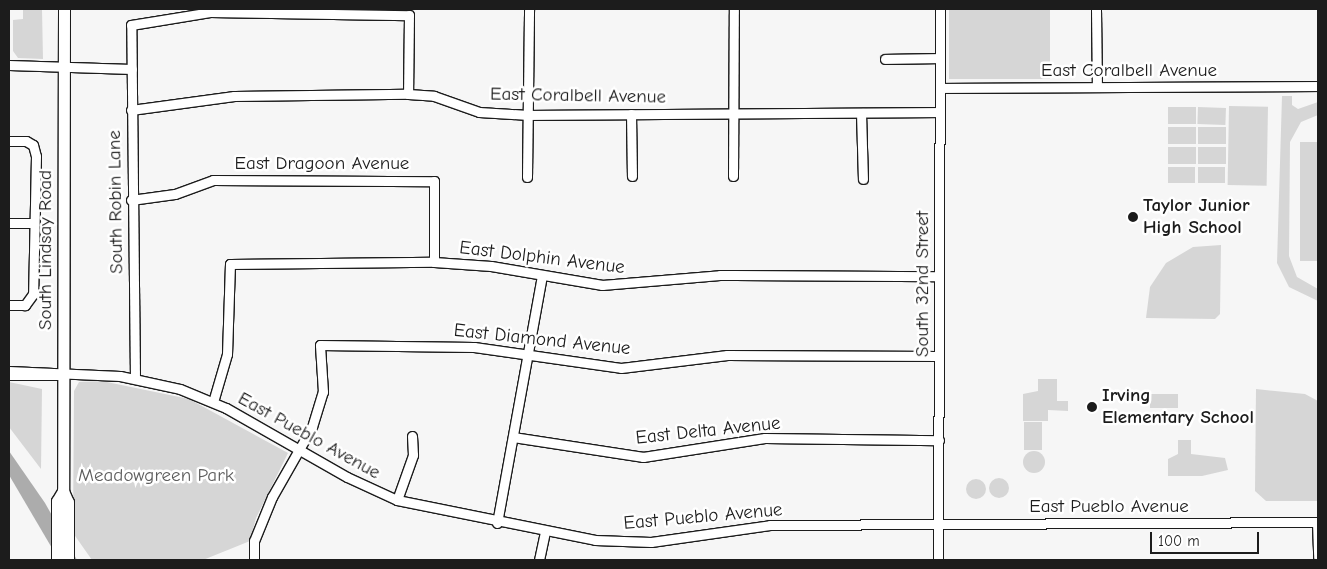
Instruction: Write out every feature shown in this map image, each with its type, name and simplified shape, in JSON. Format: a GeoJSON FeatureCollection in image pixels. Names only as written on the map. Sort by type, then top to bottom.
{"type":"FeatureCollection","features":[{"type":"Feature","properties":{"kind":"main road","name":"South Lindsay Road"},"geometry":{"type":"LineString","coordinates":[[57,560],[57,514],[63,491],[64,9]]}},
{"type":"Feature","properties":{"kind":"main road","name":"South Lindsay Road"},"geometry":{"type":"LineString","coordinates":[[63,491],[68,502],[68,560]]}},
{"type":"Feature","properties":{"kind":"street"},"geometry":{"type":"LineString","coordinates":[[527,177],[529,9]]}},
{"type":"Feature","properties":{"kind":"street"},"geometry":{"type":"LineString","coordinates":[[733,176],[734,9]]}},
{"type":"Feature","properties":{"kind":"street","name":"South 32nd Street"},"geometry":{"type":"LineString","coordinates":[[938,560],[940,9]]}},
{"type":"Feature","properties":{"kind":"street"},"geometry":{"type":"LineString","coordinates":[[1096,9],[1097,87]]}},
{"type":"Feature","properties":{"kind":"street","name":"South Robin Lane"},"geometry":{"type":"LineString","coordinates":[[135,378],[138,317],[131,200],[131,25],[210,12],[409,15],[408,94]]}},
{"type":"Feature","properties":{"kind":"street"},"geometry":{"type":"LineString","coordinates":[[884,59],[939,58]]}},
{"type":"Feature","properties":{"kind":"street"},"geometry":{"type":"LineString","coordinates":[[9,65],[64,70],[132,69]]}},
{"type":"Feature","properties":{"kind":"street","name":"East Coralbell Avenue"},"geometry":{"type":"LineString","coordinates":[[940,88],[1318,86]]}},
{"type":"Feature","properties":{"kind":"street","name":"East Coralbell Avenue"},"geometry":{"type":"LineString","coordinates":[[131,110],[234,96],[408,94],[434,96],[479,112],[528,115],[940,112]]}},
{"type":"Feature","properties":{"kind":"street"},"geometry":{"type":"LineString","coordinates":[[861,113],[863,179]]}},
{"type":"Feature","properties":{"kind":"street"},"geometry":{"type":"LineString","coordinates":[[631,114],[632,176]]}},
{"type":"Feature","properties":{"kind":"street"},"geometry":{"type":"LineString","coordinates":[[9,141],[33,145],[34,223],[30,302],[9,305]]}},
{"type":"Feature","properties":{"kind":"street","name":"East Dragoon Avenue"},"geometry":{"type":"LineString","coordinates":[[131,200],[175,194],[213,180],[434,181],[434,262]]}},
{"type":"Feature","properties":{"kind":"street"},"geometry":{"type":"LineString","coordinates":[[9,223],[34,223]]}},
{"type":"Feature","properties":{"kind":"street","name":"East Dolphin Avenue"},"geometry":{"type":"LineString","coordinates":[[213,402],[227,354],[230,264],[434,262],[542,275],[602,285],[720,275],[939,276]]}},
{"type":"Feature","properties":{"kind":"street"},"geometry":{"type":"LineString","coordinates":[[497,523],[542,275]]}},
{"type":"Feature","properties":{"kind":"street","name":"East Diamond Avenue"},"geometry":{"type":"LineString","coordinates":[[300,450],[322,392],[320,345],[474,346],[528,356],[621,368],[727,355],[939,356]]}},
{"type":"Feature","properties":{"kind":"street","name":"East Pueblo Avenue"},"geometry":{"type":"LineString","coordinates":[[9,371],[135,378],[213,402],[397,500],[497,523],[545,531],[651,542],[770,525],[1318,522]]}},
{"type":"Feature","properties":{"kind":"street","name":"East Pueblo Avenue"},"geometry":{"type":"LineString","coordinates":[[9,375],[46,378],[63,374]]}},
{"type":"Feature","properties":{"kind":"street"},"geometry":{"type":"LineString","coordinates":[[397,500],[413,455],[412,436]]}},
{"type":"Feature","properties":{"kind":"street","name":"East Delta Avenue"},"geometry":{"type":"LineString","coordinates":[[513,438],[644,456],[765,438],[939,440]]}},
{"type":"Feature","properties":{"kind":"street"},"geometry":{"type":"LineString","coordinates":[[254,560],[254,541],[272,497],[300,450]]}},
{"type":"Feature","properties":{"kind":"street"},"geometry":{"type":"LineString","coordinates":[[1318,522],[1318,557]]}},
{"type":"Feature","properties":{"kind":"street"},"geometry":{"type":"LineString","coordinates":[[540,560],[545,531]]}},
{"type":"Feature","properties":{"kind":"green space"},"geometry":{"type":"Polygon","coordinates":[[[23,9],[42,9],[43,59],[18,58],[13,51],[13,20],[23,19],[23,9]]]}},
{"type":"Feature","properties":{"kind":"green space"},"geometry":{"type":"Polygon","coordinates":[[[949,9],[1050,9],[1050,79],[949,79],[949,9]]]}},
{"type":"Feature","properties":{"kind":"green space"},"geometry":{"type":"Polygon","coordinates":[[[1282,96],[1292,96],[1292,105],[1298,109],[1318,102],[1318,115],[1301,122],[1290,142],[1289,256],[1297,277],[1318,289],[1318,301],[1289,287],[1277,263],[1282,96]]]}},
{"type":"Feature","properties":{"kind":"green space"},"geometry":{"type":"Polygon","coordinates":[[[1229,106],[1268,107],[1267,186],[1228,185],[1229,106]]]}},
{"type":"Feature","properties":{"kind":"green space"},"geometry":{"type":"Polygon","coordinates":[[[1168,107],[1196,107],[1196,124],[1168,124],[1168,107]]]}},
{"type":"Feature","properties":{"kind":"green space"},"geometry":{"type":"Polygon","coordinates":[[[1198,107],[1226,108],[1225,125],[1197,124],[1198,107]]]}},
{"type":"Feature","properties":{"kind":"green space"},"geometry":{"type":"Polygon","coordinates":[[[1168,127],[1196,127],[1196,144],[1168,144],[1168,127]]]}},
{"type":"Feature","properties":{"kind":"green space"},"geometry":{"type":"Polygon","coordinates":[[[1198,127],[1226,127],[1226,144],[1198,144],[1198,127]]]}},
{"type":"Feature","properties":{"kind":"green space"},"geometry":{"type":"Polygon","coordinates":[[[1300,142],[1318,142],[1318,261],[1300,261],[1300,142]]]}},
{"type":"Feature","properties":{"kind":"green space"},"geometry":{"type":"Polygon","coordinates":[[[1168,147],[1196,147],[1196,164],[1168,164],[1168,147]]]}},
{"type":"Feature","properties":{"kind":"green space"},"geometry":{"type":"Polygon","coordinates":[[[1198,147],[1226,147],[1226,164],[1198,164],[1198,147]]]}},
{"type":"Feature","properties":{"kind":"green space"},"geometry":{"type":"Polygon","coordinates":[[[1168,167],[1195,167],[1195,183],[1168,183],[1168,167]]]}},
{"type":"Feature","properties":{"kind":"green space"},"geometry":{"type":"Polygon","coordinates":[[[1198,167],[1225,167],[1225,183],[1198,183],[1198,167]]]}},
{"type":"Feature","properties":{"kind":"green space"},"geometry":{"type":"Polygon","coordinates":[[[1221,245],[1220,314],[1215,319],[1146,318],[1150,287],[1166,263],[1193,247],[1221,245]]]}},
{"type":"Feature","properties":{"kind":"green space"},"geometry":{"type":"Polygon","coordinates":[[[1038,379],[1057,379],[1057,401],[1068,401],[1068,411],[1048,410],[1048,421],[1023,421],[1023,394],[1038,391],[1038,379]]]}},
{"type":"Feature","properties":{"kind":"green space","name":"Meadowgreen Park"},"geometry":{"type":"Polygon","coordinates":[[[102,381],[189,399],[288,453],[256,518],[250,541],[203,560],[92,560],[73,533],[74,391],[79,382],[102,381]]]}},
{"type":"Feature","properties":{"kind":"green space"},"geometry":{"type":"Polygon","coordinates":[[[9,382],[42,389],[41,469],[9,427],[9,382]]]}},
{"type":"Feature","properties":{"kind":"green space"},"geometry":{"type":"Polygon","coordinates":[[[1256,389],[1305,394],[1318,401],[1318,501],[1266,501],[1255,491],[1256,389]]]}},
{"type":"Feature","properties":{"kind":"green space"},"geometry":{"type":"Polygon","coordinates":[[[1150,394],[1178,394],[1178,408],[1150,408],[1150,394]]]}},
{"type":"Feature","properties":{"kind":"green space"},"geometry":{"type":"Polygon","coordinates":[[[1024,422],[1042,422],[1042,450],[1024,450],[1024,422]]]}},
{"type":"Feature","properties":{"kind":"green space"},"geometry":{"type":"Polygon","coordinates":[[[1178,440],[1191,440],[1191,454],[1225,458],[1228,470],[1202,476],[1168,476],[1168,459],[1178,454],[1178,440]]]}},
{"type":"Feature","properties":{"kind":"green space"},"geometry":{"type":"Polygon","coordinates":[[[1034,451],[1042,454],[1045,462],[1042,470],[1034,473],[1026,470],[1023,462],[1026,454],[1034,451]]]}},
{"type":"Feature","properties":{"kind":"green space"},"geometry":{"type":"Polygon","coordinates":[[[999,478],[1006,481],[1009,488],[1006,495],[999,498],[992,495],[989,488],[992,481],[999,478]]]}},
{"type":"Feature","properties":{"kind":"green space"},"geometry":{"type":"Polygon","coordinates":[[[976,479],[983,482],[986,489],[983,496],[976,499],[969,496],[966,489],[969,482],[976,479]]]}},
{"type":"Feature","properties":{"kind":"shaded area"},"geometry":{"type":"Polygon","coordinates":[[[9,451],[45,503],[77,560],[59,560],[9,475],[9,451]]]}},
{"type":"Feature","properties":{"kind":"place","name":"Taylor Junior High School"},"geometry":{"type":"Point","coordinates":[1133,217]}},
{"type":"Feature","properties":{"kind":"place","name":"Irving Elementary School"},"geometry":{"type":"Point","coordinates":[1092,407]}}]}
